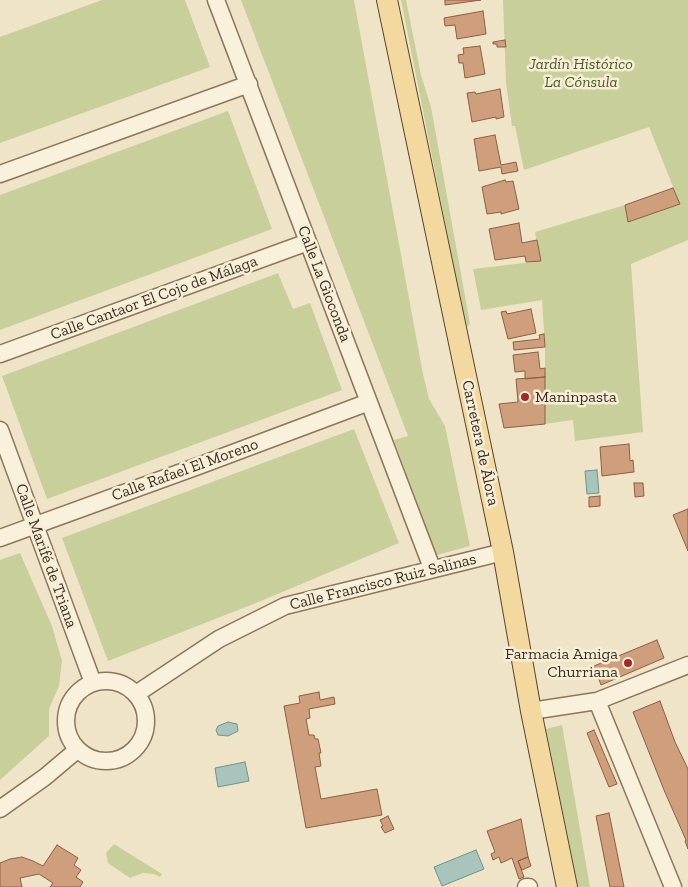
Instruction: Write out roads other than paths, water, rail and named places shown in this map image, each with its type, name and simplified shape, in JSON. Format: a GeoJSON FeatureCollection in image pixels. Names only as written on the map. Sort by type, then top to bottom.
{"type":"FeatureCollection","features":[{"type":"Feature","properties":{"kind":"main road","name":"Carretera de Álora"},"geometry":{"type":"LineString","coordinates":[[387,0],[503,552],[531,711],[567,887]]}},
{"type":"Feature","properties":{"kind":"street","name":"Calle La Gioconda"},"geometry":{"type":"LineString","coordinates":[[216,0],[432,568]]}},
{"type":"Feature","properties":{"kind":"street"},"geometry":{"type":"LineString","coordinates":[[0,174],[249,84]]}},
{"type":"Feature","properties":{"kind":"street","name":"Calle Cantaor El Cojo de Málaga"},"geometry":{"type":"LineString","coordinates":[[0,354],[308,242]]}},
{"type":"Feature","properties":{"kind":"street","name":"Calle Rafael El Moreno"},"geometry":{"type":"LineString","coordinates":[[0,538],[369,402]]}},
{"type":"Feature","properties":{"kind":"street","name":"Calle Marifé de Triana"},"geometry":{"type":"LineString","coordinates":[[0,430],[93,682]]}},
{"type":"Feature","properties":{"kind":"street","name":"Calle Francisco Ruiz Salinas"},"geometry":{"type":"LineString","coordinates":[[136,694],[220,639],[286,606],[432,568],[503,552]]}},
{"type":"Feature","properties":{"kind":"street"},"geometry":{"type":"LineString","coordinates":[[531,711],[597,701],[688,665]]}},
{"type":"Feature","properties":{"kind":"street"},"geometry":{"type":"LineString","coordinates":[[105,680],[127,686],[136,694],[144,706],[147,720],[146,733],[139,746],[129,756],[116,761],[102,762],[88,758],[77,750],[69,738],[66,725],[67,712],[72,699],[81,689],[93,682],[105,680]]}},
{"type":"Feature","properties":{"kind":"street"},"geometry":{"type":"LineString","coordinates":[[597,701],[673,887]]}},
{"type":"Feature","properties":{"kind":"street"},"geometry":{"type":"LineString","coordinates":[[0,809],[46,777],[77,750]]}},
{"type":"Feature","properties":{"kind":"water"},"geometry":{"type":"Polygon","coordinates":[[[597,470],[599,493],[587,494],[585,471],[597,470]]]}},
{"type":"Feature","properties":{"kind":"water"},"geometry":{"type":"Polygon","coordinates":[[[228,722],[237,724],[238,731],[228,736],[218,735],[216,730],[218,726],[228,722]]]}},
{"type":"Feature","properties":{"kind":"water"},"geometry":{"type":"Polygon","coordinates":[[[245,762],[249,781],[218,787],[215,768],[245,762]]]}},
{"type":"Feature","properties":{"kind":"water"},"geometry":{"type":"Polygon","coordinates":[[[476,850],[484,869],[442,886],[434,867],[476,850]]]}},
{"type":"Feature","properties":{"kind":"place","name":"Maninpasta"},"geometry":{"type":"Point","coordinates":[525,397]}},
{"type":"Feature","properties":{"kind":"place","name":"Farmacia Amiga Churriana"},"geometry":{"type":"Point","coordinates":[628,663]}},
{"type":"Feature","properties":{"kind":"park label","name":"Jardín Histórico La Cónsula"},"geometry":{"type":"Point","coordinates":[581,73]}}]}
